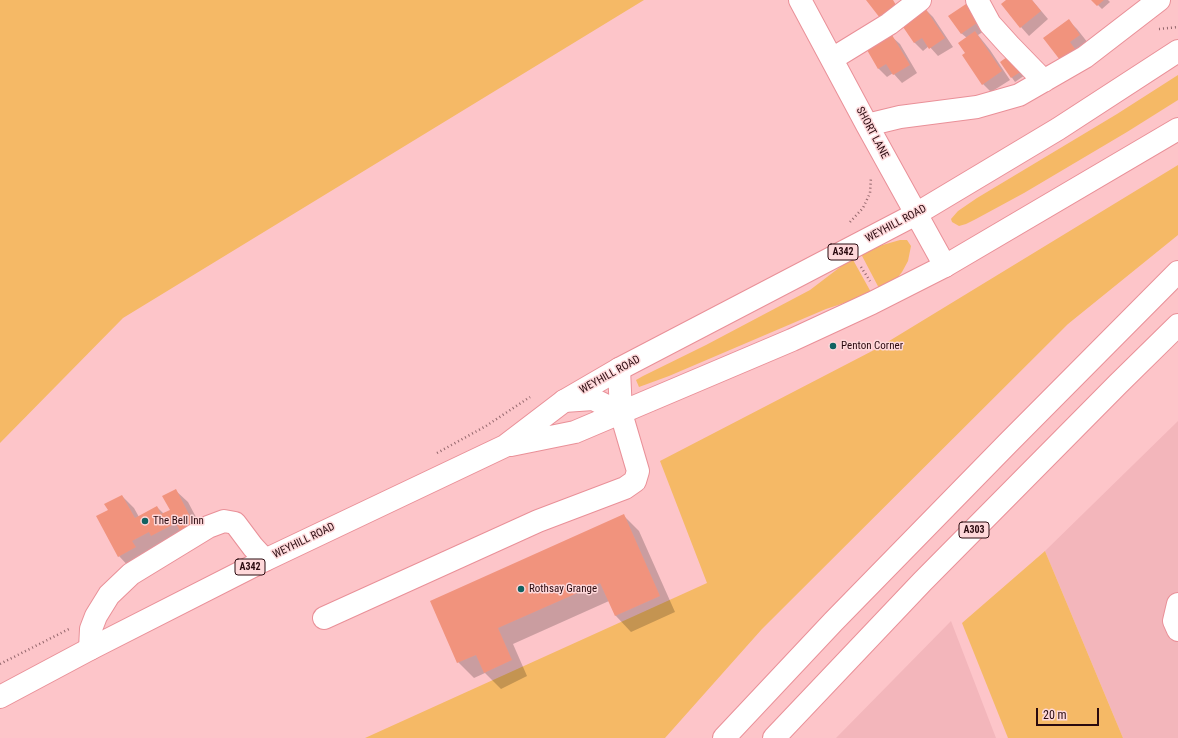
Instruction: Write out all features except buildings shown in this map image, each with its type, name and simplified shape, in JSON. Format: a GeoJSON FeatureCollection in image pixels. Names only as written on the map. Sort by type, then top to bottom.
{"type":"FeatureCollection","features":[{"type":"Feature","properties":{"kind":"main road","name":"SHORT LANE"},"geometry":{"type":"LineString","coordinates":[[800,0],[867,125],[946,266]]}},
{"type":"Feature","properties":{"kind":"main road"},"geometry":{"type":"LineString","coordinates":[[832,59],[889,24],[920,0]]}},
{"type":"Feature","properties":{"kind":"main road"},"geometry":{"type":"LineString","coordinates":[[977,0],[990,24],[1044,81]]}},
{"type":"Feature","properties":{"kind":"main road"},"geometry":{"type":"LineString","coordinates":[[867,125],[900,117],[978,107],[1019,95],[1085,57],[1159,0]]}},
{"type":"Feature","properties":{"kind":"main road","name":"WEYHILL ROAD"},"geometry":{"type":"LineString","coordinates":[[0,697],[90,649],[265,560],[505,446],[564,401],[619,369],[916,214],[1058,129],[1178,51]]}},
{"type":"Feature","properties":{"kind":"main road","name":"WEYHILL ROAD"},"geometry":{"type":"LineString","coordinates":[[505,446],[576,432],[799,337],[872,303],[946,266],[1178,129]]}},
{"type":"Feature","properties":{"kind":"main road"},"geometry":{"type":"LineString","coordinates":[[724,738],[833,622],[1178,272]]}},
{"type":"Feature","properties":{"kind":"main road","name":"A303"},"geometry":{"type":"LineString","coordinates":[[774,738],[922,582],[1178,325]]}},
{"type":"Feature","properties":{"kind":"main road"},"geometry":{"type":"LineString","coordinates":[[324,618],[538,521],[625,488],[635,481],[638,471],[621,413],[619,369]]}},
{"type":"Feature","properties":{"kind":"main road"},"geometry":{"type":"LineString","coordinates":[[564,401],[593,400],[621,413]]}},
{"type":"Feature","properties":{"kind":"main road"},"geometry":{"type":"LineString","coordinates":[[90,649],[91,629],[96,616],[109,595],[131,574],[208,527],[224,521],[235,523],[265,560]]}},
{"type":"Feature","properties":{"kind":"main road"},"geometry":{"type":"LineString","coordinates":[[1178,604],[1174,621],[1178,630]]}},
{"type":"Feature","properties":{"kind":"path"},"geometry":{"type":"LineString","coordinates":[[845,225],[852,221],[863,208],[870,193],[871,173]]}},
{"type":"Feature","properties":{"kind":"path"},"geometry":{"type":"LineString","coordinates":[[433,454],[486,426],[531,397]]}},
{"type":"Feature","properties":{"kind":"path"},"geometry":{"type":"LineString","coordinates":[[0,664],[96,616]]}},
{"type":"Feature","properties":{"kind":"shaded area"},"geometry":{"type":"Polygon","coordinates":[[[0,0],[644,0],[123,318],[0,443],[0,0]]]}},
{"type":"Feature","properties":{"kind":"shaded area"},"geometry":{"type":"Polygon","coordinates":[[[1178,75],[1178,100],[1024,193],[976,219],[959,226],[952,222],[951,219],[958,211],[977,198],[1117,114],[1178,75]]]}},
{"type":"Feature","properties":{"kind":"shaded area"},"geometry":{"type":"Polygon","coordinates":[[[1178,165],[1178,235],[1068,324],[762,629],[665,738],[365,738],[707,583],[660,461],[876,349],[1178,165]]]}},
{"type":"Feature","properties":{"kind":"shaded area"},"geometry":{"type":"Polygon","coordinates":[[[900,240],[907,240],[911,246],[908,261],[895,281],[880,290],[861,254],[872,248],[900,240]]]}},
{"type":"Feature","properties":{"kind":"shaded area"},"geometry":{"type":"Polygon","coordinates":[[[852,258],[872,294],[826,309],[669,376],[639,387],[636,380],[810,290],[852,258]]]}},
{"type":"Feature","properties":{"kind":"shaded area"},"geometry":{"type":"Polygon","coordinates":[[[1178,421],[1178,738],[1123,738],[1045,551],[1178,421]]]}},
{"type":"Feature","properties":{"kind":"shaded area"},"geometry":{"type":"Polygon","coordinates":[[[1045,551],[1123,738],[1008,738],[962,623],[1045,551]]]}},
{"type":"Feature","properties":{"kind":"shaded area"},"geometry":{"type":"Polygon","coordinates":[[[951,621],[996,738],[836,738],[951,621]]]}},
{"type":"Feature","properties":{"kind":"place","name":"Penton Corner"},"geometry":{"type":"Point","coordinates":[833,346]}},
{"type":"Feature","properties":{"kind":"place","name":"The Bell Inn"},"geometry":{"type":"Point","coordinates":[145,521]}},
{"type":"Feature","properties":{"kind":"place","name":"Rothsay Grange"},"geometry":{"type":"Point","coordinates":[521,589]}}]}
